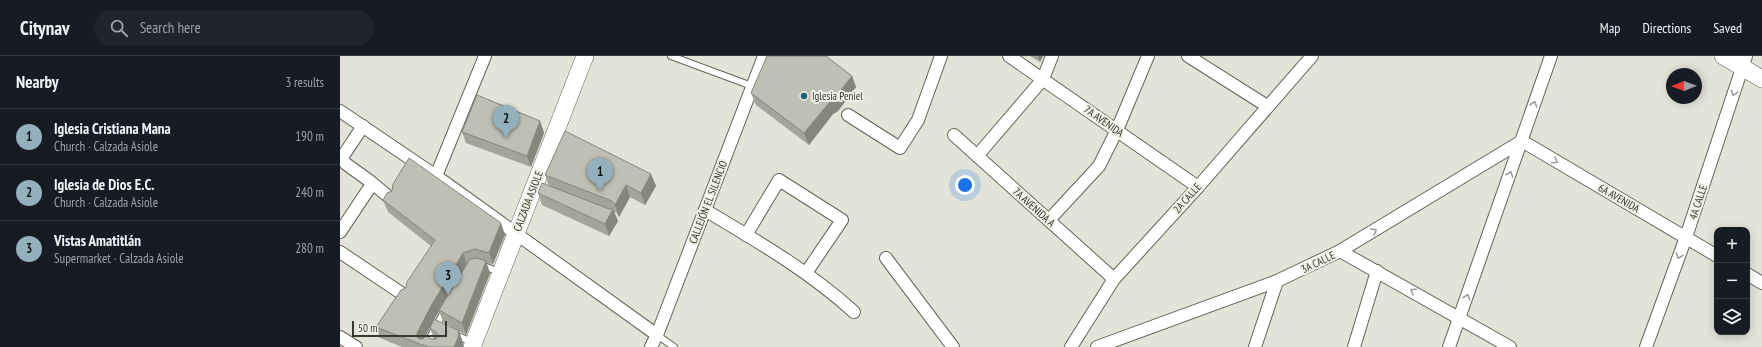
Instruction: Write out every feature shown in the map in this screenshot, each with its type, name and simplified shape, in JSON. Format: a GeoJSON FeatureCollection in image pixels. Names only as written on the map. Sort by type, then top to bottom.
{"type":"FeatureCollection","features":[{"type":"Feature","properties":{"kind":"main road","name":"CALZADA ASIOLE"},"geometry":{"type":"LineString","coordinates":[[473,345],[516,234],[538,187],[585,56]]}},
{"type":"Feature","properties":{"kind":"main road"},"geometry":{"type":"LineString","coordinates":[[1723,56],[1744,62],[1762,79]]}},
{"type":"Feature","properties":{"kind":"street"},"geometry":{"type":"LineString","coordinates":[[436,176],[484,56]]}},
{"type":"Feature","properties":{"kind":"street","name":"CALLEJÓN EL SILENCIO"},"geometry":{"type":"LineString","coordinates":[[651,347],[657,335],[764,56]]}},
{"type":"Feature","properties":{"kind":"street"},"geometry":{"type":"LineString","coordinates":[[848,115],[900,148],[918,120],[941,56]]}},
{"type":"Feature","properties":{"kind":"street","name":"7A AVENIDA"},"geometry":{"type":"LineString","coordinates":[[1009,56],[1198,187]]}},
{"type":"Feature","properties":{"kind":"street"},"geometry":{"type":"LineString","coordinates":[[977,156],[1043,79],[1052,56]]}},
{"type":"Feature","properties":{"kind":"street"},"geometry":{"type":"LineString","coordinates":[[1049,220],[1099,166],[1117,130],[1148,56]]}},
{"type":"Feature","properties":{"kind":"street"},"geometry":{"type":"LineString","coordinates":[[1188,56],[1267,106]]}},
{"type":"Feature","properties":{"kind":"street","name":"2A CALLE"},"geometry":{"type":"LineString","coordinates":[[1071,347],[1114,279],[1198,187],[1312,56]]}},
{"type":"Feature","properties":{"kind":"street"},"geometry":{"type":"LineString","coordinates":[[1449,347],[1522,141],[1550,56]]}},
{"type":"Feature","properties":{"kind":"street","name":"4A CALLE"},"geometry":{"type":"LineString","coordinates":[[1646,347],[1686,237],[1744,62]]}},
{"type":"Feature","properties":{"kind":"street"},"geometry":{"type":"LineString","coordinates":[[340,111],[436,176],[657,335]]}},
{"type":"Feature","properties":{"kind":"street"},"geometry":{"type":"LineString","coordinates":[[363,126],[343,156],[342,160],[390,198]]}},
{"type":"Feature","properties":{"kind":"street","name":"7A AVENIDA A"},"geometry":{"type":"LineString","coordinates":[[954,134],[1114,279]]}},
{"type":"Feature","properties":{"kind":"street","name":"6A AVENIDA"},"geometry":{"type":"LineString","coordinates":[[1522,141],[1714,254]]}},
{"type":"Feature","properties":{"kind":"street","name":"3A CALLE"},"geometry":{"type":"LineString","coordinates":[[1097,347],[1277,281],[1340,251],[1522,141]]}},
{"type":"Feature","properties":{"kind":"street"},"geometry":{"type":"LineString","coordinates":[[746,235],[779,180],[842,220],[806,274]]}},
{"type":"Feature","properties":{"kind":"street"},"geometry":{"type":"LineString","coordinates":[[340,232],[372,184]]}},
{"type":"Feature","properties":{"kind":"street"},"geometry":{"type":"LineString","coordinates":[[705,210],[806,274],[854,312]]}},
{"type":"Feature","properties":{"kind":"street"},"geometry":{"type":"LineString","coordinates":[[1340,251],[1510,347]]}},
{"type":"Feature","properties":{"kind":"street"},"geometry":{"type":"LineString","coordinates":[[340,252],[404,296]]}},
{"type":"Feature","properties":{"kind":"street"},"geometry":{"type":"LineString","coordinates":[[886,258],[953,347]]}},
{"type":"Feature","properties":{"kind":"street"},"geometry":{"type":"LineString","coordinates":[[1354,347],[1377,271]]}},
{"type":"Feature","properties":{"kind":"street"},"geometry":{"type":"LineString","coordinates":[[1750,276],[1762,283]]}},
{"type":"Feature","properties":{"kind":"street"},"geometry":{"type":"LineString","coordinates":[[1255,347],[1277,281]]}},
{"type":"Feature","properties":{"kind":"street"},"geometry":{"type":"LineString","coordinates":[[340,337],[356,347]]}},
{"type":"Feature","properties":{"kind":"lane"},"geometry":{"type":"LineString","coordinates":[[671,56],[752,86]]}},
{"type":"Feature","properties":{"kind":"lane"},"geometry":{"type":"LineString","coordinates":[[475,265],[485,265],[501,273]]}},
{"type":"Feature","properties":{"kind":"lane"},"geometry":{"type":"LineString","coordinates":[[429,344],[447,307]]}},
{"type":"Feature","properties":{"kind":"lane"},"geometry":{"type":"LineString","coordinates":[[437,325],[443,328]]}},
{"type":"Feature","properties":{"kind":"lane"},"geometry":{"type":"LineString","coordinates":[[449,331],[473,345]]}},
{"type":"Feature","properties":{"kind":"lane"},"geometry":{"type":"LineString","coordinates":[[657,335],[674,347]]}},
{"type":"Feature","properties":{"kind":"building","name":"Iglesia Peniel"},"geometry":{"type":"Polygon","coordinates":[[[767,56],[826,56],[852,76],[804,133],[751,93],[767,56]]]}},
{"type":"Feature","properties":{"kind":"building"},"geometry":{"type":"Polygon","coordinates":[[[477,95],[540,121],[527,156],[462,132],[477,95]]]}},
{"type":"Feature","properties":{"kind":"building"},"geometry":{"type":"Polygon","coordinates":[[[565,131],[651,174],[641,193],[626,185],[615,205],[612,201],[545,175],[565,131]]]}},
{"type":"Feature","properties":{"kind":"building"},"geometry":{"type":"Polygon","coordinates":[[[409,158],[501,223],[489,253],[475,249],[463,253],[431,306],[417,333],[417,337],[419,339],[423,339],[426,336],[436,339],[438,336],[437,333],[430,328],[434,319],[459,331],[454,347],[428,347],[376,327],[401,290],[406,288],[407,282],[435,240],[383,200],[387,193],[392,191],[393,184],[409,158]]]}},
{"type":"Feature","properties":{"kind":"building"},"geometry":{"type":"Polygon","coordinates":[[[542,183],[609,209],[613,209],[605,224],[538,193],[542,183]]]}},
{"type":"Feature","properties":{"kind":"building"},"geometry":{"type":"Polygon","coordinates":[[[477,258],[486,261],[462,323],[439,310],[470,259],[477,258]]]}},
{"type":"Feature","properties":{"kind":"place","name":"Iglesia Peniel"},"geometry":{"type":"Point","coordinates":[804,96]}},
{"type":"Feature","properties":{"kind":"place","name":"Iglesia de Dios E.C."},"geometry":{"type":"Point","coordinates":[506,138]}},
{"type":"Feature","properties":{"kind":"place","name":"Iglesia Cristiana Mana"},"geometry":{"type":"Point","coordinates":[600,191]}},
{"type":"Feature","properties":{"kind":"place","name":"Vistas Amatitlán"},"geometry":{"type":"Point","coordinates":[448,295]}}]}
